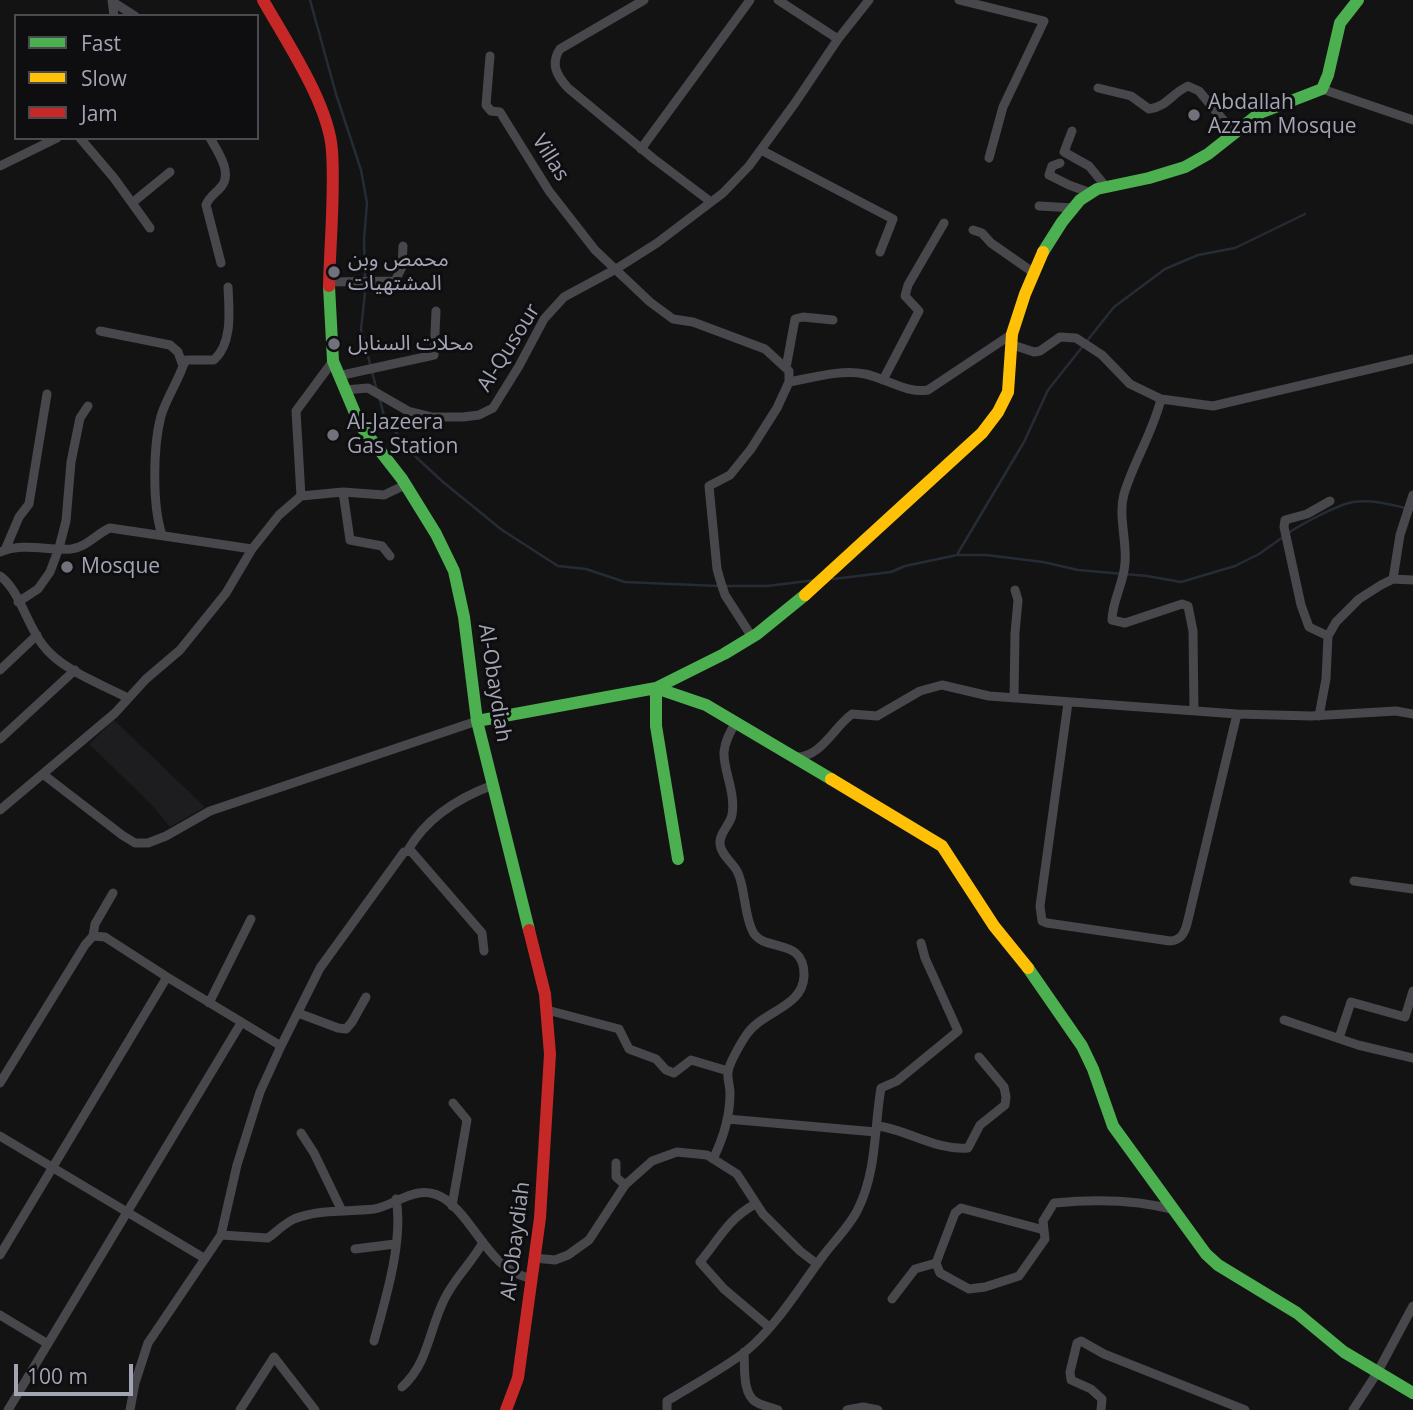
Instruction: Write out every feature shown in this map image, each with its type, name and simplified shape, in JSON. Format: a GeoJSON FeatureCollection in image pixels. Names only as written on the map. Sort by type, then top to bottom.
{"type":"FeatureCollection","features":[{"type":"Feature","properties":{"kind":"street","name":"Al-Obaydiah"},"geometry":{"type":"LineString","coordinates":[[263,0],[304,73],[326,122],[332,150],[329,282],[333,361],[360,425],[405,485],[436,534],[454,571],[464,617],[477,721],[545,994],[550,1054],[540,1218],[518,1378],[506,1410]]}},
{"type":"Feature","properties":{"kind":"street"},"geometry":{"type":"LineString","coordinates":[[644,0],[566,44],[557,54],[555,61],[559,78],[641,149],[711,202]]}},
{"type":"Feature","properties":{"kind":"street"},"geometry":{"type":"LineString","coordinates":[[641,149],[750,0]]}},
{"type":"Feature","properties":{"kind":"street"},"geometry":{"type":"LineString","coordinates":[[778,0],[838,39]]}},
{"type":"Feature","properties":{"kind":"street","name":"Al-Qusour"},"geometry":{"type":"LineString","coordinates":[[345,390],[368,388],[408,411],[432,417],[479,415],[493,408],[544,319],[564,297],[657,243],[711,202],[748,166],[869,0]]}},
{"type":"Feature","properties":{"kind":"street"},"geometry":{"type":"LineString","coordinates":[[959,0],[1044,21],[1003,107],[989,158]]}},
{"type":"Feature","properties":{"kind":"street"},"geometry":{"type":"LineString","coordinates":[[1322,89],[1328,75],[1340,23],[1358,0]]}},
{"type":"Feature","properties":{"kind":"street"},"geometry":{"type":"LineString","coordinates":[[112,1],[132,14]]}},
{"type":"Feature","properties":{"kind":"street","name":"Villas"},"geometry":{"type":"LineString","coordinates":[[490,56],[486,106],[491,111],[500,113],[508,122],[531,165],[549,191],[595,250],[616,269]]}},
{"type":"Feature","properties":{"kind":"street"},"geometry":{"type":"LineString","coordinates":[[1098,88],[1131,96],[1149,108],[1166,104],[1180,89],[1188,86],[1199,91],[1234,132]]}},
{"type":"Feature","properties":{"kind":"street"},"geometry":{"type":"LineString","coordinates":[[44,775],[122,835],[135,842],[148,843],[210,811],[477,721],[656,688],[752,637],[815,587],[982,433],[998,412],[1008,392],[1011,339],[1034,274],[1062,222],[1091,193],[1185,167],[1208,154],[1260,113],[1322,89],[1413,120]]}},
{"type":"Feature","properties":{"kind":"street"},"geometry":{"type":"LineString","coordinates":[[1072,131],[1064,152],[1089,166],[1107,188]]}},
{"type":"Feature","properties":{"kind":"street"},"geometry":{"type":"LineString","coordinates":[[0,166],[53,140]]}},
{"type":"Feature","properties":{"kind":"street"},"geometry":{"type":"LineString","coordinates":[[82,140],[150,228]]}},
{"type":"Feature","properties":{"kind":"street"},"geometry":{"type":"LineString","coordinates":[[211,140],[227,175],[225,183],[208,199],[206,205],[221,263]]}},
{"type":"Feature","properties":{"kind":"street"},"geometry":{"type":"LineString","coordinates":[[761,150],[893,219],[880,252]]}},
{"type":"Feature","properties":{"kind":"street"},"geometry":{"type":"LineString","coordinates":[[1060,163],[1052,166],[1049,175],[1091,193]]}},
{"type":"Feature","properties":{"kind":"street"},"geometry":{"type":"LineString","coordinates":[[132,203],[170,172]]}},
{"type":"Feature","properties":{"kind":"street"},"geometry":{"type":"LineString","coordinates":[[1039,206],[1074,208]]}},
{"type":"Feature","properties":{"kind":"street"},"geometry":{"type":"LineString","coordinates":[[883,380],[919,311],[905,296],[908,285],[944,223]]}},
{"type":"Feature","properties":{"kind":"street"},"geometry":{"type":"LineString","coordinates":[[973,230],[982,233],[991,243],[1034,274]]}},
{"type":"Feature","properties":{"kind":"street"},"geometry":{"type":"LineString","coordinates":[[329,282],[395,281],[402,267],[403,246]]}},
{"type":"Feature","properties":{"kind":"street"},"geometry":{"type":"LineString","coordinates":[[616,269],[650,302],[673,319],[692,322],[765,349],[789,371],[789,382],[777,408],[751,449],[730,475],[709,486],[719,576],[724,595],[752,637]]}},
{"type":"Feature","properties":{"kind":"street"},"geometry":{"type":"LineString","coordinates":[[162,535],[158,510],[156,435],[186,360],[214,360],[219,355],[229,325],[228,287]]}},
{"type":"Feature","properties":{"kind":"street"},"geometry":{"type":"LineString","coordinates":[[338,376],[434,355],[436,311]]}},
{"type":"Feature","properties":{"kind":"street"},"geometry":{"type":"LineString","coordinates":[[786,368],[795,319],[803,317],[832,320]]}},
{"type":"Feature","properties":{"kind":"street"},"geometry":{"type":"LineString","coordinates":[[100,331],[170,345],[178,352],[183,366]]}},
{"type":"Feature","properties":{"kind":"street"},"geometry":{"type":"LineString","coordinates":[[1011,339],[1034,352],[1040,351],[1060,337],[1076,338],[1102,355],[1130,384],[1161,399],[1213,407],[1413,359]]}},
{"type":"Feature","properties":{"kind":"street"},"geometry":{"type":"LineString","coordinates":[[789,382],[846,373],[863,374],[914,390],[928,390],[1011,339]]}},
{"type":"Feature","properties":{"kind":"street"},"geometry":{"type":"LineString","coordinates":[[301,496],[296,411],[333,361]]}},
{"type":"Feature","properties":{"kind":"street"},"geometry":{"type":"LineString","coordinates":[[2,551],[19,517],[29,504],[47,394]]}},
{"type":"Feature","properties":{"kind":"street"},"geometry":{"type":"LineString","coordinates":[[1161,399],[1157,416],[1141,448],[1123,497],[1125,566],[1112,620],[1125,624],[1182,604],[1188,606],[1193,631],[1194,712]]}},
{"type":"Feature","properties":{"kind":"street"},"geometry":{"type":"LineString","coordinates":[[18,602],[37,589],[50,572],[59,548],[66,521],[71,462],[80,418],[88,406]]}},
{"type":"Feature","properties":{"kind":"street"},"geometry":{"type":"LineString","coordinates":[[0,810],[115,713],[146,679],[180,650],[226,593],[252,549],[279,515],[301,496],[343,492],[384,495],[405,485]]}},
{"type":"Feature","properties":{"kind":"street"},"geometry":{"type":"LineString","coordinates":[[343,492],[350,540],[382,546],[390,556]]}},
{"type":"Feature","properties":{"kind":"street"},"geometry":{"type":"LineString","coordinates":[[1393,579],[1400,535],[1413,495]]}},
{"type":"Feature","properties":{"kind":"street"},"geometry":{"type":"LineString","coordinates":[[1328,636],[1309,627],[1301,604],[1284,527],[1285,520],[1307,514],[1329,501]]}},
{"type":"Feature","properties":{"kind":"street"},"geometry":{"type":"LineString","coordinates":[[2,551],[18,547],[81,547],[110,528],[252,549]]}},
{"type":"Feature","properties":{"kind":"street"},"geometry":{"type":"LineString","coordinates":[[0,576],[14,589],[18,602],[43,646],[75,670],[128,698]]}},
{"type":"Feature","properties":{"kind":"street"},"geometry":{"type":"LineString","coordinates":[[1319,716],[1326,679],[1328,636],[1336,622],[1359,599],[1393,579],[1413,580]]}},
{"type":"Feature","properties":{"kind":"street"},"geometry":{"type":"LineString","coordinates":[[1014,698],[1018,600],[1015,590]]}},
{"type":"Feature","properties":{"kind":"street"},"geometry":{"type":"LineString","coordinates":[[0,670],[37,635]]}},
{"type":"Feature","properties":{"kind":"street"},"geometry":{"type":"LineString","coordinates":[[0,739],[75,670]]}},
{"type":"Feature","properties":{"kind":"street"},"geometry":{"type":"LineString","coordinates":[[794,757],[814,753],[852,714],[877,716],[930,687],[942,685],[973,694],[1194,712],[1319,716],[1396,711],[1413,714]]}},
{"type":"Feature","properties":{"kind":"street"},"geometry":{"type":"LineString","coordinates":[[656,688],[706,705],[942,846],[994,926],[1022,960],[1082,1046],[1113,1126],[1206,1254],[1218,1265],[1297,1313],[1330,1343],[1413,1394]]}},
{"type":"Feature","properties":{"kind":"street"},"geometry":{"type":"LineString","coordinates":[[656,688],[656,726],[678,859]]}},
{"type":"Feature","properties":{"kind":"street"},"geometry":{"type":"LineString","coordinates":[[1068,703],[1040,906],[1042,920],[1047,923],[1170,941],[1177,940],[1184,934],[1187,924],[1237,714]]}},
{"type":"Feature","properties":{"kind":"street"},"geometry":{"type":"LineString","coordinates":[[713,1159],[725,1136],[730,1091],[728,1071],[750,1030],[772,1012],[794,1000],[801,991],[804,977],[803,962],[795,954],[785,946],[764,942],[755,936],[743,904],[739,876],[720,847],[720,839],[732,815],[724,750],[736,722]]}},
{"type":"Feature","properties":{"kind":"street"},"geometry":{"type":"LineString","coordinates":[[130,1410],[135,1383],[148,1343],[221,1234],[241,1153],[260,1092],[320,968],[398,857],[408,850],[419,831],[462,796],[493,785]]}},
{"type":"Feature","properties":{"kind":"street"},"geometry":{"type":"LineString","coordinates":[[408,850],[482,933],[484,951]]}},
{"type":"Feature","properties":{"kind":"street"},"geometry":{"type":"LineString","coordinates":[[1354,881],[1413,889]]}},
{"type":"Feature","properties":{"kind":"street"},"geometry":{"type":"LineString","coordinates":[[0,1083],[93,936],[95,925],[113,893]]}},
{"type":"Feature","properties":{"kind":"street"},"geometry":{"type":"LineString","coordinates":[[209,1003],[251,919]]}},
{"type":"Feature","properties":{"kind":"street"},"geometry":{"type":"LineString","coordinates":[[93,936],[106,937],[281,1046]]}},
{"type":"Feature","properties":{"kind":"street"},"geometry":{"type":"LineString","coordinates":[[667,1410],[667,1401],[744,1352],[769,1327],[858,1210],[874,1158],[881,1088],[897,1081],[958,1031],[925,958],[921,943]]}},
{"type":"Feature","properties":{"kind":"street"},"geometry":{"type":"LineString","coordinates":[[0,1255],[167,977]]}},
{"type":"Feature","properties":{"kind":"street"},"geometry":{"type":"LineString","coordinates":[[1339,1038],[1351,1002],[1405,1017],[1413,991]]}},
{"type":"Feature","properties":{"kind":"street"},"geometry":{"type":"LineString","coordinates":[[298,1013],[345,1029],[366,997]]}},
{"type":"Feature","properties":{"kind":"street"},"geometry":{"type":"LineString","coordinates":[[547,1010],[620,1029],[629,1049],[656,1059],[666,1070],[674,1073],[691,1060],[728,1071]]}},
{"type":"Feature","properties":{"kind":"street"},"geometry":{"type":"LineString","coordinates":[[1284,1020],[1358,1045],[1413,1058]]}},
{"type":"Feature","properties":{"kind":"street"},"geometry":{"type":"LineString","coordinates":[[8,1410],[241,1023]]}},
{"type":"Feature","properties":{"kind":"street"},"geometry":{"type":"LineString","coordinates":[[727,1119],[877,1129],[911,1134],[942,1145],[968,1148],[980,1125],[1004,1105],[1006,1097],[1004,1087],[979,1057]]}},
{"type":"Feature","properties":{"kind":"street"},"geometry":{"type":"LineString","coordinates":[[452,1206],[467,1120],[453,1103]]}},
{"type":"Feature","properties":{"kind":"street"},"geometry":{"type":"LineString","coordinates":[[301,1133],[314,1153],[341,1209]]}},
{"type":"Feature","properties":{"kind":"street"},"geometry":{"type":"LineString","coordinates":[[0,1136],[51,1169],[204,1258]]}},
{"type":"Feature","properties":{"kind":"street"},"geometry":{"type":"LineString","coordinates":[[534,1258],[555,1260],[568,1255],[589,1240],[625,1185],[652,1161],[677,1152],[707,1155],[737,1174],[763,1214],[817,1264]]}},
{"type":"Feature","properties":{"kind":"street"},"geometry":{"type":"LineString","coordinates":[[616,1163],[616,1177],[625,1185]]}},
{"type":"Feature","properties":{"kind":"street"},"geometry":{"type":"LineString","coordinates":[[221,1234],[268,1238],[293,1219],[341,1209],[376,1209],[406,1195],[429,1194],[443,1198],[462,1215],[510,1271],[530,1278]]}},
{"type":"Feature","properties":{"kind":"street"},"geometry":{"type":"LineString","coordinates":[[374,1341],[386,1298],[400,1219],[396,1199]]}},
{"type":"Feature","properties":{"kind":"street"},"geometry":{"type":"LineString","coordinates":[[1044,1230],[961,1208],[955,1213],[936,1263],[940,1273],[956,1283],[969,1289],[985,1287],[1019,1276],[1045,1238],[1043,1221],[1054,1203],[1127,1200],[1175,1210]]}},
{"type":"Feature","properties":{"kind":"street"},"geometry":{"type":"LineString","coordinates":[[755,1204],[732,1219],[700,1262],[724,1289],[769,1327]]}},
{"type":"Feature","properties":{"kind":"street"},"geometry":{"type":"LineString","coordinates":[[402,1387],[419,1367],[442,1303],[454,1280],[474,1259],[483,1242]]}},
{"type":"Feature","properties":{"kind":"street"},"geometry":{"type":"LineString","coordinates":[[355,1249],[395,1244]]}},
{"type":"Feature","properties":{"kind":"street"},"geometry":{"type":"LineString","coordinates":[[892,1299],[915,1269],[936,1263]]}},
{"type":"Feature","properties":{"kind":"street"},"geometry":{"type":"LineString","coordinates":[[1353,1410],[1377,1373],[1413,1306]]}},
{"type":"Feature","properties":{"kind":"street"},"geometry":{"type":"LineString","coordinates":[[0,1315],[48,1344]]}},
{"type":"Feature","properties":{"kind":"street"},"geometry":{"type":"LineString","coordinates":[[1101,1410],[1102,1399],[1097,1392],[1071,1380],[1077,1343],[1080,1341],[1104,1354],[1245,1410]]}},
{"type":"Feature","properties":{"kind":"street"},"geometry":{"type":"LineString","coordinates":[[744,1352],[750,1398],[778,1410]]}},
{"type":"Feature","properties":{"kind":"street"},"geometry":{"type":"LineString","coordinates":[[240,1410],[274,1357],[315,1410]]}},
{"type":"Feature","properties":{"kind":"street"},"geometry":{"type":"LineString","coordinates":[[847,1410],[863,1407],[878,1410]]}},
{"type":"Feature","properties":{"kind":"shaded area"},"geometry":{"type":"Polygon","coordinates":[[[114,720],[205,807],[170,827],[152,805],[89,744],[114,720]]]}},
{"type":"Feature","properties":{"kind":"waterway"},"geometry":{"type":"LineString","coordinates":[[310,0],[336,94],[361,170],[367,203],[365,277]]}},
{"type":"Feature","properties":{"kind":"waterway"},"geometry":{"type":"LineString","coordinates":[[958,553],[1024,442],[1048,390],[1114,307],[1165,269],[1198,255],[1235,248],[1305,214]]}},
{"type":"Feature","properties":{"kind":"waterway"},"geometry":{"type":"LineString","coordinates":[[366,284],[361,329],[377,391]]}},
{"type":"Feature","properties":{"kind":"waterway"},"geometry":{"type":"LineString","coordinates":[[379,397],[385,419],[417,458],[502,530],[558,566],[586,569],[625,582],[718,586]]}},
{"type":"Feature","properties":{"kind":"waterway"},"geometry":{"type":"LineString","coordinates":[[1288,533],[1310,520],[1353,502],[1376,502],[1413,510]]}},
{"type":"Feature","properties":{"kind":"waterway"},"geometry":{"type":"LineString","coordinates":[[833,579],[891,572],[905,566],[957,555],[986,555],[1043,562],[1078,570],[1181,582],[1235,566],[1259,554],[1283,537]]}},
{"type":"Feature","properties":{"kind":"waterway"},"geometry":{"type":"LineString","coordinates":[[724,586],[767,586],[816,580]]}},
{"type":"Feature","properties":{"kind":"traffic: fast"},"geometry":{"type":"LineString","coordinates":[[1043,252],[1080,200],[1097,189],[1185,167],[1208,154],[1260,113],[1322,89],[1328,75],[1340,23],[1358,0]]}},
{"type":"Feature","properties":{"kind":"traffic: fast"},"geometry":{"type":"LineString","coordinates":[[329,286],[333,361],[360,425],[402,479],[436,534],[454,571],[464,617],[477,721],[529,930]]}},
{"type":"Feature","properties":{"kind":"traffic: fast"},"geometry":{"type":"LineString","coordinates":[[678,859],[656,726],[656,688],[757,634],[805,595]]}},
{"type":"Feature","properties":{"kind":"traffic: fast"},"geometry":{"type":"LineString","coordinates":[[477,721],[656,688],[706,705],[831,779]]}},
{"type":"Feature","properties":{"kind":"traffic: fast"},"geometry":{"type":"LineString","coordinates":[[1028,968],[1082,1046],[1113,1126],[1206,1254],[1218,1265],[1297,1313],[1344,1352],[1413,1393]]}},
{"type":"Feature","properties":{"kind":"traffic: slow"},"geometry":{"type":"LineString","coordinates":[[805,595],[982,433],[998,412],[1008,392],[1012,334],[1043,252]]}},
{"type":"Feature","properties":{"kind":"traffic: slow"},"geometry":{"type":"LineString","coordinates":[[831,779],[942,846],[994,926],[1028,968]]}},
{"type":"Feature","properties":{"kind":"traffic: jam"},"geometry":{"type":"LineString","coordinates":[[263,0],[315,93],[329,133],[333,184],[329,286]]}},
{"type":"Feature","properties":{"kind":"traffic: jam"},"geometry":{"type":"LineString","coordinates":[[506,1410],[518,1378],[540,1218],[550,1054],[545,994],[529,930]]}},
{"type":"Feature","properties":{"kind":"place","name":"Abdallah Azzam Mosque"},"geometry":{"type":"Point","coordinates":[1194,115]}},
{"type":"Feature","properties":{"kind":"place","name":"محمص وبن المشتهيات"},"geometry":{"type":"Point","coordinates":[334,272]}},
{"type":"Feature","properties":{"kind":"place","name":"محلات السنابل"},"geometry":{"type":"Point","coordinates":[334,344]}},
{"type":"Feature","properties":{"kind":"place","name":"Al-Jazeera Gas Station"},"geometry":{"type":"Point","coordinates":[333,435]}},
{"type":"Feature","properties":{"kind":"place","name":"Mosque"},"geometry":{"type":"Point","coordinates":[67,567]}}]}
